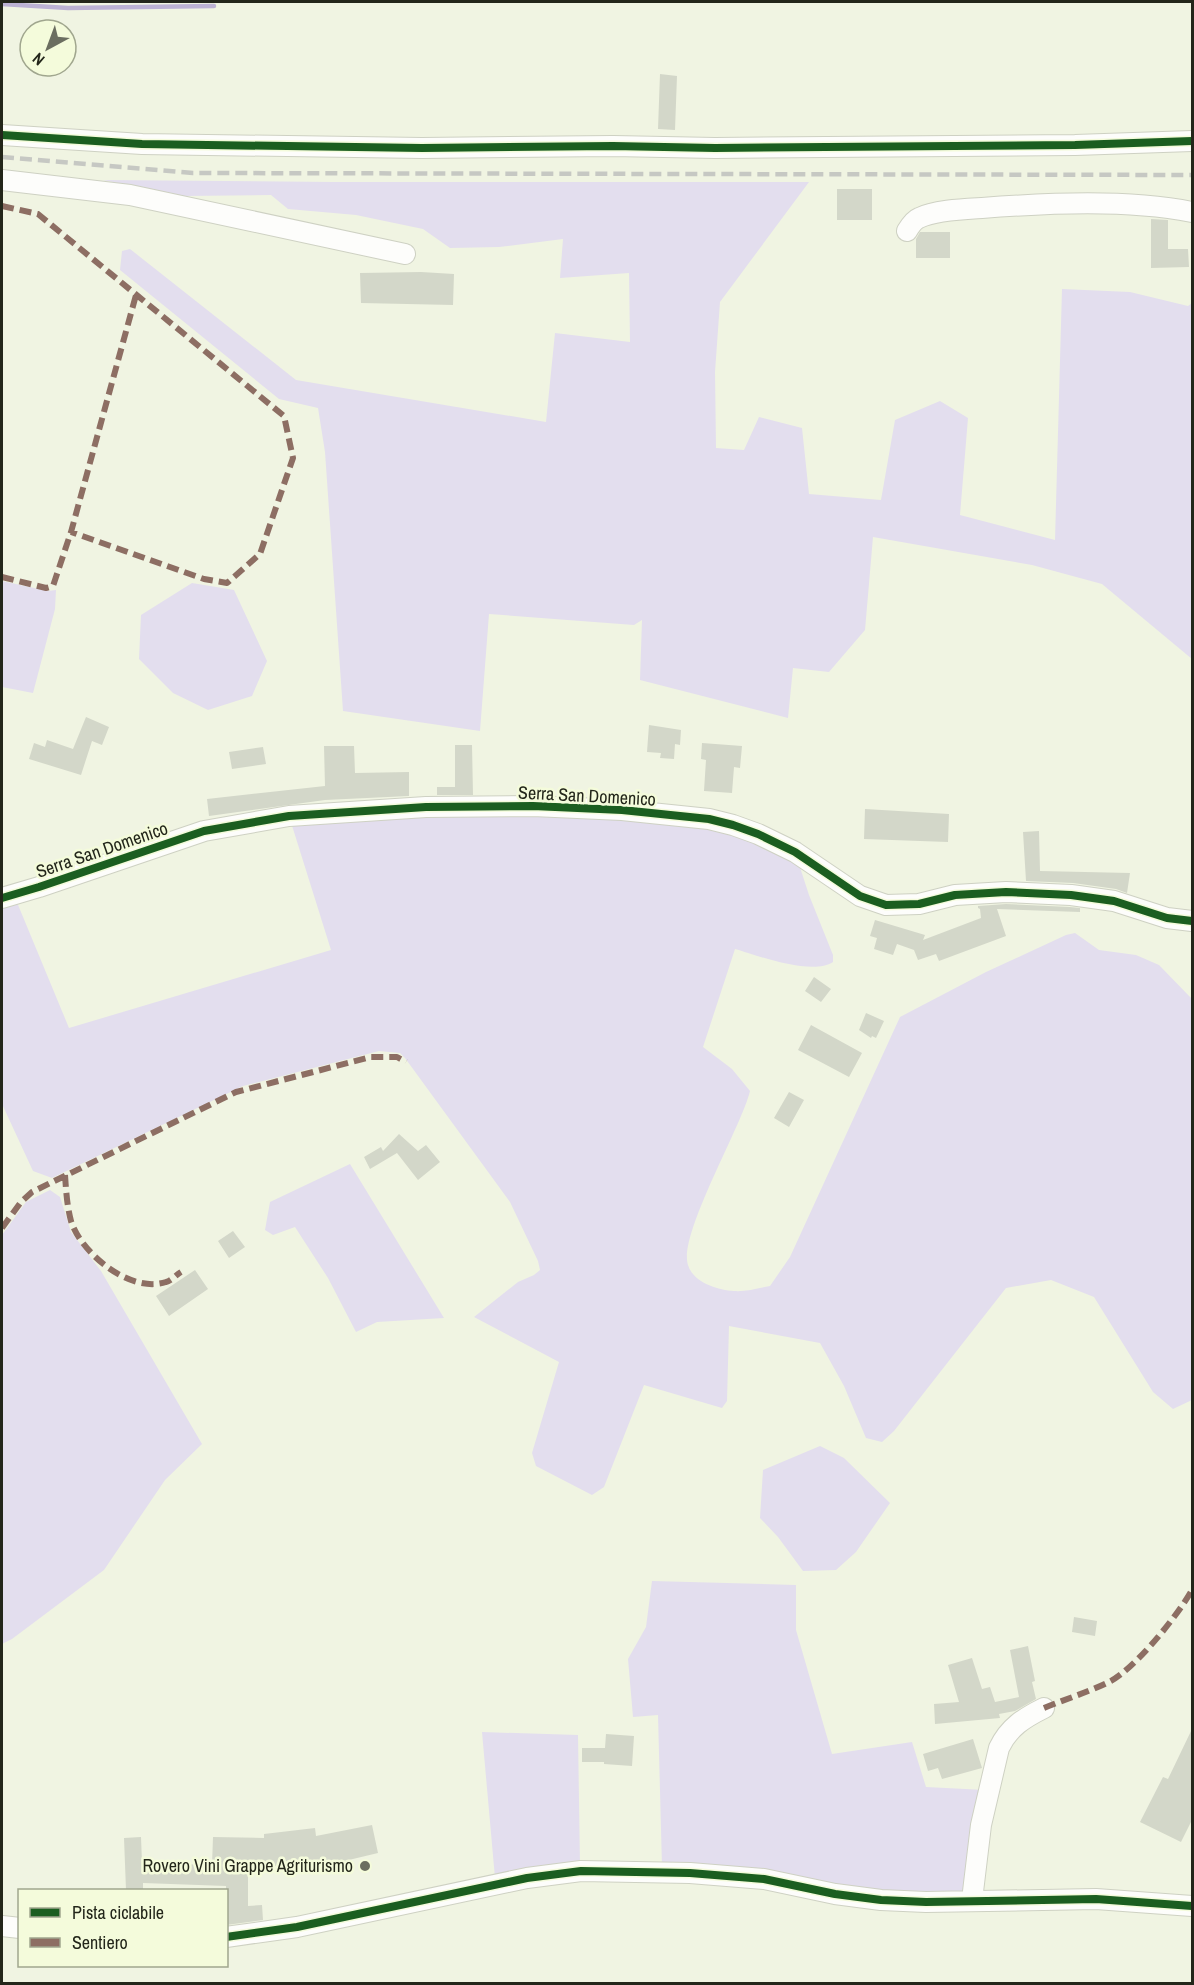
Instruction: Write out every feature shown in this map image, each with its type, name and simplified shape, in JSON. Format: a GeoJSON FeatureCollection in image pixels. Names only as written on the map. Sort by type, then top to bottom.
{"type":"FeatureCollection","features":[{"type":"Feature","properties":{"kind":"street"},"geometry":{"type":"LineString","coordinates":[[2,135],[142,144],[422,148],[1074,145],[1192,141]]}},
{"type":"Feature","properties":{"kind":"street"},"geometry":{"type":"LineString","coordinates":[[2,180],[130,195],[405,254]]}},
{"type":"Feature","properties":{"kind":"street"},"geometry":{"type":"LineString","coordinates":[[907,231],[920,217],[942,212],[1022,205],[1126,204],[1167,207],[1192,212]]}},
{"type":"Feature","properties":{"kind":"street","name":"Serra San Domenico"},"geometry":{"type":"LineString","coordinates":[[2,898],[39,888],[204,831],[289,816],[426,807],[533,806],[622,810],[709,819],[733,825],[795,852],[860,896],[886,905],[919,904],[955,896],[1006,892],[1114,901],[1167,918],[1192,921]]}},
{"type":"Feature","properties":{"kind":"street"},"geometry":{"type":"LineString","coordinates":[[972,1900],[981,1825],[999,1748],[1004,1737],[1012,1728],[1023,1719],[1044,1708]]}},
{"type":"Feature","properties":{"kind":"street"},"geometry":{"type":"LineString","coordinates":[[228,1937],[297,1927],[527,1878],[581,1871],[764,1879],[835,1894],[881,1900],[926,1902],[1096,1899],[1192,1906]]}},
{"type":"Feature","properties":{"kind":"street"},"geometry":{"type":"LineString","coordinates":[[2,1926],[18,1928]]}},
{"type":"Feature","properties":{"kind":"shaded area"},"geometry":{"type":"Polygon","coordinates":[[[103,180],[809,182],[720,302],[715,372],[716,448],[744,450],[759,417],[802,428],[809,494],[881,500],[895,420],[940,401],[968,418],[960,515],[1055,540],[1062,289],[1130,292],[1188,306],[1192,303],[1192,659],[1102,584],[1032,565],[873,537],[865,630],[829,672],[793,668],[788,718],[640,680],[642,620],[634,625],[489,614],[480,731],[343,711],[325,452],[318,408],[279,399],[120,270],[122,251],[130,249],[296,380],[546,422],[555,333],[630,342],[629,273],[560,278],[563,239],[499,247],[450,248],[423,229],[356,215],[288,209],[271,195],[182,196],[103,180]]]}},
{"type":"Feature","properties":{"kind":"shaded area"},"geometry":{"type":"Polygon","coordinates":[[[2,581],[48,591],[56,590],[55,609],[33,693],[2,687],[2,581]]]}},
{"type":"Feature","properties":{"kind":"shaded area"},"geometry":{"type":"Polygon","coordinates":[[[192,583],[234,590],[267,661],[252,696],[208,710],[173,693],[139,659],[141,615],[192,583]]]}},
{"type":"Feature","properties":{"kind":"shaded area"},"geometry":{"type":"Polygon","coordinates":[[[426,807],[709,819],[795,852],[833,955],[833,962],[824,966],[799,966],[735,949],[703,1047],[732,1069],[750,1091],[701,1207],[687,1250],[688,1265],[695,1276],[720,1289],[743,1291],[770,1286],[790,1257],[900,1017],[986,972],[1075,933],[1099,950],[1136,955],[1159,965],[1192,999],[1192,1400],[1173,1409],[1153,1392],[1094,1297],[1051,1280],[1006,1288],[894,1431],[882,1442],[866,1438],[844,1386],[820,1343],[729,1326],[727,1401],[722,1408],[644,1385],[604,1487],[592,1495],[536,1466],[532,1453],[559,1362],[474,1317],[518,1282],[540,1270],[538,1261],[510,1202],[400,1053],[379,1051],[243,1086],[52,1178],[33,1171],[2,1104],[2,903],[16,900],[69,1028],[331,950],[289,816],[426,807]]]}},
{"type":"Feature","properties":{"kind":"shaded area"},"geometry":{"type":"Polygon","coordinates":[[[350,1164],[444,1318],[377,1322],[356,1332],[328,1278],[295,1227],[273,1235],[265,1230],[270,1202],[350,1164]]]}},
{"type":"Feature","properties":{"kind":"shaded area"},"geometry":{"type":"Polygon","coordinates":[[[50,1190],[60,1197],[71,1232],[101,1271],[202,1444],[165,1480],[104,1570],[12,1639],[2,1644],[2,1235],[26,1202],[50,1190]]]}},
{"type":"Feature","properties":{"kind":"shaded area"},"geometry":{"type":"Polygon","coordinates":[[[820,1446],[844,1458],[890,1503],[856,1552],[836,1570],[803,1571],[778,1537],[760,1518],[763,1470],[820,1446]]]}},
{"type":"Feature","properties":{"kind":"shaded area"},"geometry":{"type":"Polygon","coordinates":[[[652,1581],[796,1585],[796,1630],[832,1754],[912,1742],[926,1787],[985,1790],[968,1894],[876,1893],[662,1867],[658,1715],[633,1717],[628,1659],[646,1627],[652,1581]]]}},
{"type":"Feature","properties":{"kind":"shaded area"},"geometry":{"type":"Polygon","coordinates":[[[482,1732],[578,1735],[580,1865],[495,1878],[482,1732]]]}},
{"type":"Feature","properties":{"kind":"building"},"geometry":{"type":"Polygon","coordinates":[[[660,74],[677,76],[675,130],[658,129],[660,74]]]}},
{"type":"Feature","properties":{"kind":"building"},"geometry":{"type":"Polygon","coordinates":[[[837,189],[872,189],[872,220],[837,220],[837,189]]]}},
{"type":"Feature","properties":{"kind":"building"},"geometry":{"type":"Polygon","coordinates":[[[1151,219],[1168,220],[1168,249],[1188,249],[1189,267],[1151,268],[1151,219]]]}},
{"type":"Feature","properties":{"kind":"building"},"geometry":{"type":"Polygon","coordinates":[[[920,232],[950,232],[950,258],[916,258],[916,239],[920,232]]]}},
{"type":"Feature","properties":{"kind":"building"},"geometry":{"type":"Polygon","coordinates":[[[360,273],[454,274],[453,305],[361,303],[360,273]]]}},
{"type":"Feature","properties":{"kind":"building"},"geometry":{"type":"Polygon","coordinates":[[[86,717],[109,727],[102,745],[92,741],[81,775],[29,759],[34,743],[45,747],[47,740],[73,749],[86,717]]]}},
{"type":"Feature","properties":{"kind":"building"},"geometry":{"type":"Polygon","coordinates":[[[649,725],[681,730],[680,745],[675,744],[674,759],[660,758],[661,753],[647,752],[649,725]]]}},
{"type":"Feature","properties":{"kind":"building"},"geometry":{"type":"Polygon","coordinates":[[[702,743],[742,746],[740,768],[734,767],[732,793],[704,791],[706,760],[701,759],[702,743]]]}},
{"type":"Feature","properties":{"kind":"building"},"geometry":{"type":"Polygon","coordinates":[[[455,745],[472,745],[473,795],[437,795],[437,787],[455,787],[455,745]]]}},
{"type":"Feature","properties":{"kind":"building"},"geometry":{"type":"Polygon","coordinates":[[[324,746],[354,746],[355,773],[409,772],[409,796],[325,800],[209,816],[207,799],[325,786],[324,746]]]}},
{"type":"Feature","properties":{"kind":"building"},"geometry":{"type":"Polygon","coordinates":[[[263,747],[266,764],[232,769],[229,752],[263,747]]]}},
{"type":"Feature","properties":{"kind":"building"},"geometry":{"type":"Polygon","coordinates":[[[865,809],[949,814],[948,842],[864,839],[865,809]]]}},
{"type":"Feature","properties":{"kind":"building"},"geometry":{"type":"Polygon","coordinates":[[[1039,831],[1040,871],[1130,873],[1127,893],[1116,889],[1073,883],[1026,881],[1023,832],[1039,831]]]}},
{"type":"Feature","properties":{"kind":"building"},"geometry":{"type":"Polygon","coordinates":[[[1006,904],[1080,908],[1080,912],[997,909],[1006,936],[939,961],[936,954],[918,960],[914,950],[897,944],[893,955],[874,949],[877,938],[870,936],[875,920],[925,935],[923,940],[981,918],[978,906],[1006,904]]]}},
{"type":"Feature","properties":{"kind":"building"},"geometry":{"type":"Polygon","coordinates":[[[814,977],[831,989],[821,1002],[805,991],[814,977]]]}},
{"type":"Feature","properties":{"kind":"building"},"geometry":{"type":"Polygon","coordinates":[[[866,1013],[884,1021],[876,1038],[872,1036],[871,1038],[859,1030],[866,1013]]]}},
{"type":"Feature","properties":{"kind":"building"},"geometry":{"type":"Polygon","coordinates":[[[811,1025],[862,1053],[849,1077],[798,1050],[811,1025]]]}},
{"type":"Feature","properties":{"kind":"building"},"geometry":{"type":"Polygon","coordinates":[[[789,1092],[804,1100],[789,1127],[774,1118],[789,1092]]]}},
{"type":"Feature","properties":{"kind":"building"},"geometry":{"type":"Polygon","coordinates":[[[399,1134],[418,1151],[426,1145],[440,1162],[418,1180],[397,1153],[370,1169],[364,1157],[381,1147],[383,1151],[399,1134]]]}},
{"type":"Feature","properties":{"kind":"building"},"geometry":{"type":"Polygon","coordinates":[[[233,1231],[245,1247],[229,1258],[218,1241],[233,1231]]]}},
{"type":"Feature","properties":{"kind":"building"},"geometry":{"type":"Polygon","coordinates":[[[195,1270],[208,1289],[169,1316],[156,1296],[195,1270]]]}},
{"type":"Feature","properties":{"kind":"building"},"geometry":{"type":"Polygon","coordinates":[[[1074,1617],[1097,1621],[1095,1636],[1072,1632],[1074,1617]]]}},
{"type":"Feature","properties":{"kind":"building"},"geometry":{"type":"Polygon","coordinates":[[[1028,1646],[1036,1699],[1015,1711],[999,1714],[1000,1718],[935,1724],[934,1704],[959,1702],[948,1665],[972,1658],[982,1689],[990,1687],[995,1702],[1019,1697],[1010,1650],[1028,1646]]]}},
{"type":"Feature","properties":{"kind":"building"},"geometry":{"type":"Polygon","coordinates":[[[1192,1729],[1192,1820],[1181,1842],[1140,1822],[1163,1777],[1168,1779],[1192,1729]]]}},
{"type":"Feature","properties":{"kind":"building"},"geometry":{"type":"Polygon","coordinates":[[[606,1734],[634,1736],[632,1766],[582,1762],[582,1748],[605,1748],[606,1734]]]}},
{"type":"Feature","properties":{"kind":"building"},"geometry":{"type":"Polygon","coordinates":[[[973,1739],[982,1768],[942,1779],[938,1768],[928,1771],[923,1754],[973,1739]]]}},
{"type":"Feature","properties":{"kind":"building"},"geometry":{"type":"Polygon","coordinates":[[[372,1825],[378,1853],[332,1864],[331,1860],[248,1869],[248,1906],[262,1905],[263,1920],[228,1925],[228,1889],[226,1886],[143,1883],[143,1889],[126,1889],[124,1838],[141,1837],[142,1863],[212,1865],[213,1837],[264,1838],[264,1834],[315,1828],[316,1836],[372,1825]]]}},
{"type":"Feature","properties":{"kind":"waterway"},"geometry":{"type":"LineString","coordinates":[[2,4],[68,8],[214,6]]}},
{"type":"Feature","properties":{"kind":"railway"},"geometry":{"type":"LineString","coordinates":[[2,157],[193,173],[1192,175]]}},
{"type":"Feature","properties":{"kind":"marked path"},"geometry":{"type":"LineString","coordinates":[[2,206],[38,214],[284,416],[293,458],[260,554],[227,583],[204,579],[71,532]]}},
{"type":"Feature","properties":{"kind":"marked path"},"geometry":{"type":"LineString","coordinates":[[2,577],[46,588],[53,586],[71,532],[136,295]]}},
{"type":"Feature","properties":{"kind":"marked path"},"geometry":{"type":"LineString","coordinates":[[2,1228],[21,1202],[32,1192],[236,1092],[371,1057],[397,1057],[406,1062]]}},
{"type":"Feature","properties":{"kind":"marked path"},"geometry":{"type":"LineString","coordinates":[[65,1175],[71,1221],[76,1233],[96,1258],[109,1268],[137,1282],[152,1284],[166,1282],[181,1272]]}},
{"type":"Feature","properties":{"kind":"marked path"},"geometry":{"type":"LineString","coordinates":[[1044,1708],[1101,1686],[1131,1666],[1177,1613],[1192,1590]]}},
{"type":"Feature","properties":{"kind":"cycle path"},"geometry":{"type":"LineString","coordinates":[[2,135],[142,144],[422,148],[1075,145],[1192,141]]}},
{"type":"Feature","properties":{"kind":"cycle path"},"geometry":{"type":"LineString","coordinates":[[2,898],[204,831],[289,816],[426,807],[533,806],[622,810],[709,819],[733,825],[795,852],[860,896],[886,905],[919,904],[955,895],[1006,892],[1071,895],[1114,901],[1167,918],[1192,921]]}},
{"type":"Feature","properties":{"kind":"cycle path"},"geometry":{"type":"LineString","coordinates":[[228,1937],[297,1927],[527,1878],[581,1871],[690,1873],[764,1879],[835,1894],[881,1900],[926,1902],[1096,1899],[1192,1906]]}},
{"type":"Feature","properties":{"kind":"place","name":"Rovero Vini Grappe Agriturismo"},"geometry":{"type":"Point","coordinates":[365,1866]}}]}
